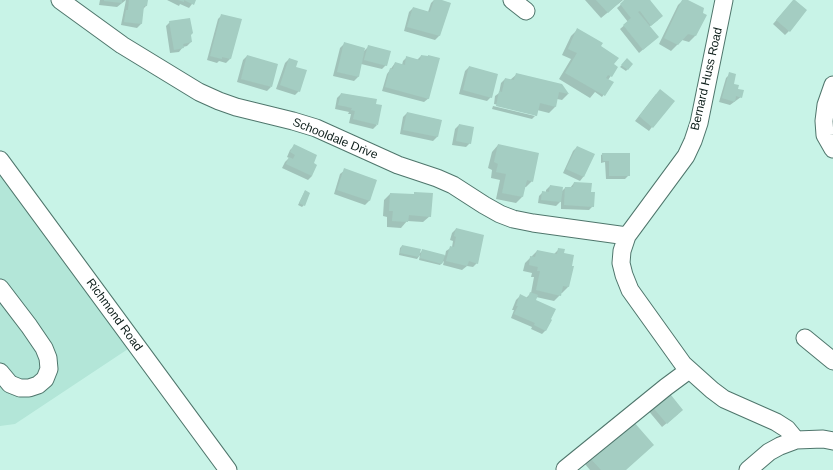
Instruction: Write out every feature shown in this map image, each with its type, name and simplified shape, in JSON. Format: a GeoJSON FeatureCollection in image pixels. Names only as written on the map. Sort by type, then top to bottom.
{"type":"FeatureCollection","features":[{"type":"Feature","properties":{"kind":"street","name":"Schooldale Drive"},"geometry":{"type":"LineString","coordinates":[[60,0],[122,45],[199,92],[219,101],[236,107],[316,128],[398,165],[448,183],[489,208],[513,219],[627,236]]}},
{"type":"Feature","properties":{"kind":"street"},"geometry":{"type":"LineString","coordinates":[[512,0],[526,11]]}},
{"type":"Feature","properties":{"kind":"street","name":"Bernard Huss Road"},"geometry":{"type":"LineString","coordinates":[[724,0],[699,123],[693,141],[686,156],[627,236],[622,251],[621,262],[630,290],[682,364],[724,399],[776,422],[787,429],[796,440]]}},
{"type":"Feature","properties":{"kind":"street"},"geometry":{"type":"LineString","coordinates":[[833,85],[826,106],[824,121],[825,135],[833,149]]}},
{"type":"Feature","properties":{"kind":"street","name":"Richmond Road"},"geometry":{"type":"LineString","coordinates":[[0,160],[228,470]]}},
{"type":"Feature","properties":{"kind":"street"},"geometry":{"type":"LineString","coordinates":[[0,288],[44,348],[48,358],[49,369],[45,379],[38,385],[29,388],[20,388],[10,384],[0,372]]}},
{"type":"Feature","properties":{"kind":"street"},"geometry":{"type":"LineString","coordinates":[[805,338],[833,361]]}},
{"type":"Feature","properties":{"kind":"street"},"geometry":{"type":"LineString","coordinates":[[565,469],[689,370]]}},
{"type":"Feature","properties":{"kind":"street"},"geometry":{"type":"LineString","coordinates":[[748,470],[769,452],[796,440],[823,439],[833,441]]}},
{"type":"Feature","properties":{"kind":"shaded area"},"geometry":{"type":"Polygon","coordinates":[[[0,169],[128,349],[15,424],[0,426],[0,169]]]}},
{"type":"Feature","properties":{"kind":"building"},"geometry":{"type":"Polygon","coordinates":[[[122,0],[122,3],[104,1],[122,0]]]}},
{"type":"Feature","properties":{"kind":"building"},"geometry":{"type":"Polygon","coordinates":[[[129,0],[148,0],[147,6],[144,6],[142,24],[124,22],[126,10],[128,10],[129,0]]]}},
{"type":"Feature","properties":{"kind":"building"},"geometry":{"type":"Polygon","coordinates":[[[184,0],[196,0],[194,5],[184,0]]]}},
{"type":"Feature","properties":{"kind":"building"},"geometry":{"type":"Polygon","coordinates":[[[434,0],[442,0],[451,3],[440,36],[407,27],[413,7],[430,12],[434,0]]]}},
{"type":"Feature","properties":{"kind":"building"},"geometry":{"type":"Polygon","coordinates":[[[596,0],[622,0],[608,13],[596,0]]]}},
{"type":"Feature","properties":{"kind":"building"},"geometry":{"type":"Polygon","coordinates":[[[624,0],[650,0],[663,16],[651,26],[640,11],[638,12],[659,37],[643,50],[623,25],[631,18],[620,4],[624,0]]]}},
{"type":"Feature","properties":{"kind":"building"},"geometry":{"type":"Polygon","coordinates":[[[682,0],[688,0],[704,8],[703,13],[707,15],[696,36],[688,34],[678,45],[664,38],[682,0]]]}},
{"type":"Feature","properties":{"kind":"building"},"geometry":{"type":"Polygon","coordinates":[[[793,0],[807,10],[790,32],[776,20],[793,0]]]}},
{"type":"Feature","properties":{"kind":"building"},"geometry":{"type":"Polygon","coordinates":[[[221,14],[242,19],[231,59],[222,57],[222,59],[210,56],[221,14]]]}},
{"type":"Feature","properties":{"kind":"building"},"geometry":{"type":"Polygon","coordinates":[[[190,18],[193,33],[191,35],[192,42],[183,44],[184,48],[174,50],[169,21],[190,18]]]}},
{"type":"Feature","properties":{"kind":"building"},"geometry":{"type":"Polygon","coordinates":[[[577,28],[603,43],[601,46],[619,58],[614,64],[618,67],[612,77],[608,75],[606,78],[614,82],[605,96],[565,73],[577,53],[568,49],[577,28]]]}},
{"type":"Feature","properties":{"kind":"building"},"geometry":{"type":"Polygon","coordinates":[[[344,42],[365,48],[359,77],[337,72],[344,42]]]}},
{"type":"Feature","properties":{"kind":"building"},"geometry":{"type":"Polygon","coordinates":[[[368,45],[391,51],[387,66],[364,60],[368,45]]]}},
{"type":"Feature","properties":{"kind":"building"},"geometry":{"type":"Polygon","coordinates":[[[247,55],[278,64],[272,87],[241,79],[247,55]]]}},
{"type":"Feature","properties":{"kind":"building"},"geometry":{"type":"Polygon","coordinates":[[[421,55],[440,58],[429,99],[385,87],[390,68],[393,69],[395,62],[405,65],[406,56],[420,60],[421,55]]]}},
{"type":"Feature","properties":{"kind":"building"},"geometry":{"type":"Polygon","coordinates":[[[289,58],[298,61],[296,67],[307,70],[300,92],[280,85],[289,58]]]}},
{"type":"Feature","properties":{"kind":"building"},"geometry":{"type":"Polygon","coordinates":[[[627,58],[633,64],[628,70],[621,65],[627,58]]]}},
{"type":"Feature","properties":{"kind":"building"},"geometry":{"type":"Polygon","coordinates":[[[469,66],[498,74],[492,98],[463,90],[469,66]]]}},
{"type":"Feature","properties":{"kind":"building"},"geometry":{"type":"Polygon","coordinates":[[[729,72],[736,74],[734,84],[739,85],[738,89],[744,90],[742,98],[736,96],[735,102],[722,98],[729,72]]]}},
{"type":"Feature","properties":{"kind":"building"},"geometry":{"type":"Polygon","coordinates":[[[516,73],[562,84],[569,94],[559,92],[556,107],[540,103],[537,116],[496,106],[499,91],[502,92],[505,78],[514,80],[516,73]]]}},
{"type":"Feature","properties":{"kind":"building"},"geometry":{"type":"Polygon","coordinates":[[[660,89],[675,101],[653,128],[639,116],[660,89]]]}},
{"type":"Feature","properties":{"kind":"building"},"geometry":{"type":"Polygon","coordinates":[[[341,93],[377,99],[376,104],[382,105],[378,125],[353,119],[355,111],[351,110],[352,108],[338,105],[341,93]]]}},
{"type":"Feature","properties":{"kind":"building"},"geometry":{"type":"Polygon","coordinates":[[[407,112],[442,120],[438,137],[403,130],[407,112]]]}},
{"type":"Feature","properties":{"kind":"building"},"geometry":{"type":"Polygon","coordinates":[[[459,124],[474,127],[471,144],[456,141],[459,124]]]}},
{"type":"Feature","properties":{"kind":"building"},"geometry":{"type":"Polygon","coordinates":[[[294,144],[317,155],[314,163],[317,165],[312,176],[286,164],[289,157],[293,159],[295,155],[290,152],[294,144]]]}},
{"type":"Feature","properties":{"kind":"building"},"geometry":{"type":"Polygon","coordinates":[[[498,144],[539,153],[533,182],[527,180],[523,197],[502,193],[506,174],[496,172],[498,164],[494,162],[498,144]]]}},
{"type":"Feature","properties":{"kind":"building"},"geometry":{"type":"Polygon","coordinates":[[[577,146],[595,154],[584,177],[566,169],[577,146]]]}},
{"type":"Feature","properties":{"kind":"building"},"geometry":{"type":"Polygon","coordinates":[[[602,153],[630,153],[630,176],[609,176],[609,161],[603,161],[602,153]]]}},
{"type":"Feature","properties":{"kind":"building"},"geometry":{"type":"Polygon","coordinates":[[[344,168],[377,180],[370,201],[337,190],[344,168]]]}},
{"type":"Feature","properties":{"kind":"building"},"geometry":{"type":"Polygon","coordinates":[[[574,182],[592,183],[591,192],[595,192],[594,207],[564,205],[565,187],[573,187],[574,182]]]}},
{"type":"Feature","properties":{"kind":"building"},"geometry":{"type":"Polygon","coordinates":[[[550,185],[563,187],[561,202],[541,200],[542,191],[549,192],[550,185]]]}},
{"type":"Feature","properties":{"kind":"building"},"geometry":{"type":"Polygon","coordinates":[[[305,190],[310,193],[305,206],[299,203],[305,190]]]}},
{"type":"Feature","properties":{"kind":"building"},"geometry":{"type":"Polygon","coordinates":[[[414,192],[433,193],[431,217],[409,215],[408,222],[392,221],[393,211],[389,211],[390,193],[414,194],[414,192]]]}},
{"type":"Feature","properties":{"kind":"building"},"geometry":{"type":"Polygon","coordinates":[[[456,228],[484,235],[478,264],[469,261],[467,266],[446,261],[450,246],[454,247],[456,228]]]}},
{"type":"Feature","properties":{"kind":"building"},"geometry":{"type":"Polygon","coordinates":[[[402,245],[421,249],[419,257],[400,253],[402,245]]]}},
{"type":"Feature","properties":{"kind":"building"},"geometry":{"type":"Polygon","coordinates":[[[558,248],[565,249],[564,253],[574,255],[572,266],[574,266],[569,287],[563,286],[561,296],[536,290],[540,271],[537,271],[538,267],[529,265],[530,256],[535,257],[537,250],[557,254],[558,248]]]}},
{"type":"Feature","properties":{"kind":"building"},"geometry":{"type":"Polygon","coordinates":[[[422,249],[445,255],[442,264],[420,258],[422,249]]]}},
{"type":"Feature","properties":{"kind":"building"},"geometry":{"type":"Polygon","coordinates":[[[530,292],[538,295],[536,300],[556,309],[546,331],[534,325],[535,323],[514,314],[518,306],[516,306],[520,294],[528,298],[530,292]]]}},
{"type":"Feature","properties":{"kind":"building"},"geometry":{"type":"Polygon","coordinates":[[[667,390],[683,410],[667,424],[650,404],[667,390]]]}},
{"type":"Feature","properties":{"kind":"building"},"geometry":{"type":"Polygon","coordinates":[[[633,421],[654,445],[626,470],[601,470],[590,458],[633,421]]]}}]}
